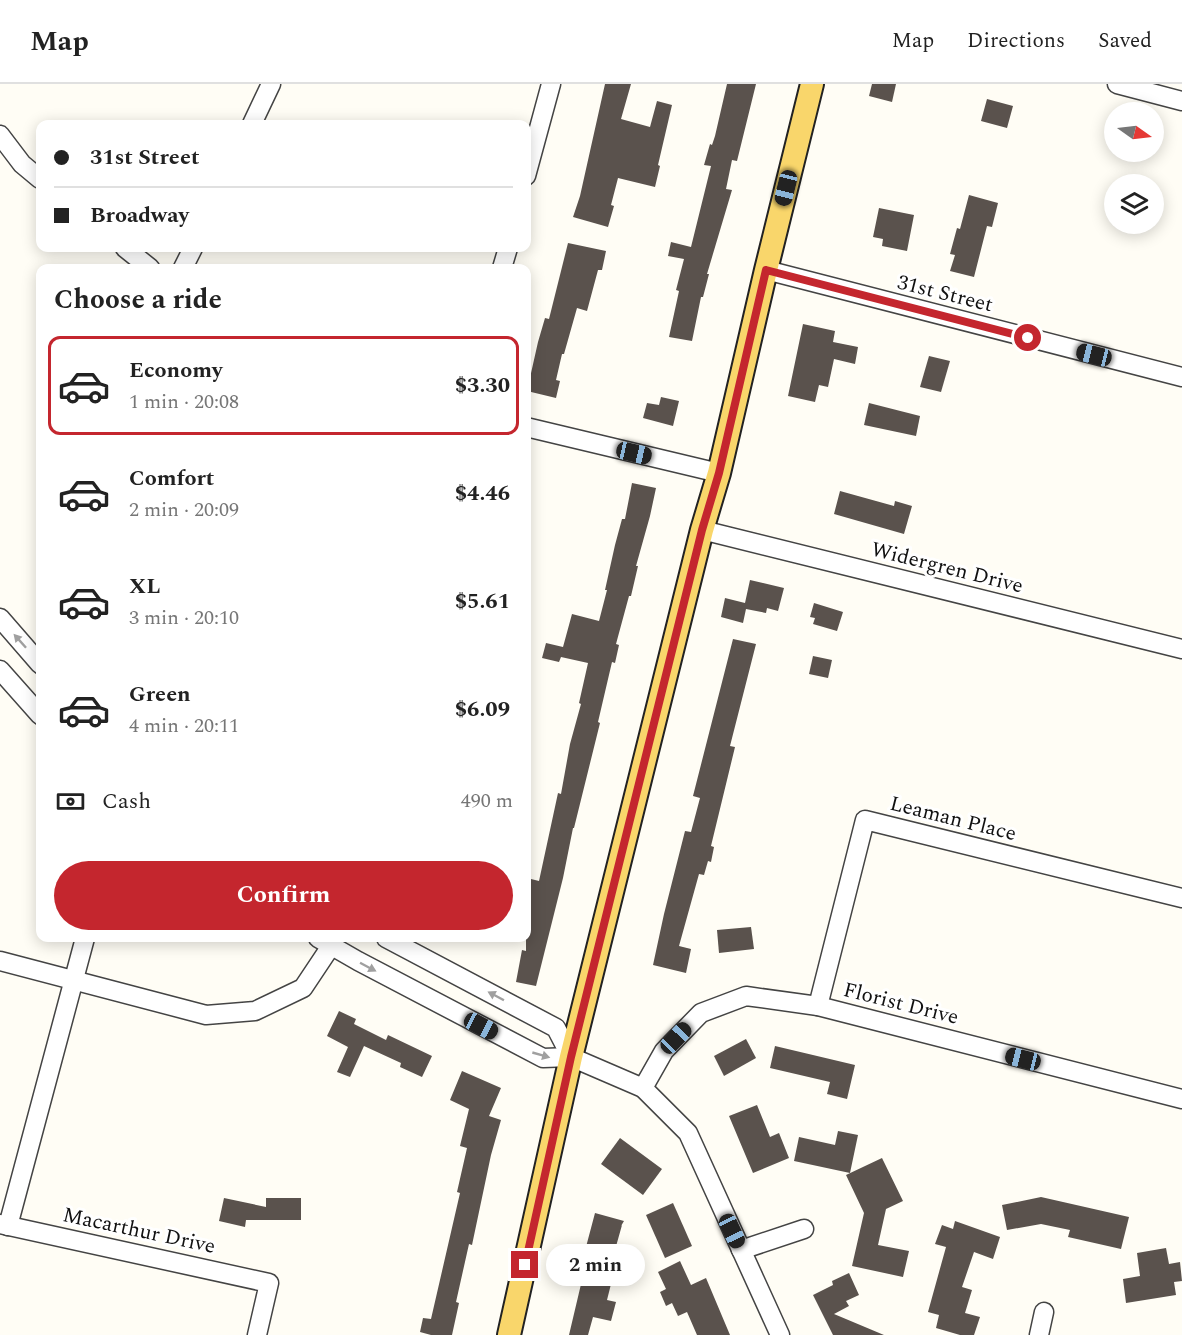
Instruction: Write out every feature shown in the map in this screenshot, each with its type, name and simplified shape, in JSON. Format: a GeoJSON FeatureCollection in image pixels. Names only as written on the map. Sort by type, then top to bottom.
{"type":"FeatureCollection","features":[{"type":"Feature","properties":{"kind":"main road"},"geometry":{"type":"LineString","coordinates":[[509,1335],[571,1057],[702,530],[719,473],[812,84]]}},
{"type":"Feature","properties":{"kind":"street"},"geometry":{"type":"LineString","coordinates":[[254,120],[271,84]]}},
{"type":"Feature","properties":{"kind":"street"},"geometry":{"type":"LineString","coordinates":[[531,158],[551,84]]}},
{"type":"Feature","properties":{"kind":"street"},"geometry":{"type":"LineString","coordinates":[[1116,84],[1182,101]]}},
{"type":"Feature","properties":{"kind":"street"},"geometry":{"type":"LineString","coordinates":[[0,135],[22,164],[36,176]]}},
{"type":"Feature","properties":{"kind":"street"},"geometry":{"type":"LineString","coordinates":[[129,252],[145,264]]}},
{"type":"Feature","properties":{"kind":"street","name":"31st Street"},"geometry":{"type":"LineString","coordinates":[[766,270],[1182,377]]}},
{"type":"Feature","properties":{"kind":"street"},"geometry":{"type":"LineString","coordinates":[[531,428],[719,473]]}},
{"type":"Feature","properties":{"kind":"street","name":"Widergren Drive"},"geometry":{"type":"LineString","coordinates":[[702,530],[1182,649]]}},
{"type":"Feature","properties":{"kind":"street"},"geometry":{"type":"LineString","coordinates":[[0,618],[36,659]]}},
{"type":"Feature","properties":{"kind":"street"},"geometry":{"type":"LineString","coordinates":[[0,670],[36,710]]}},
{"type":"Feature","properties":{"kind":"street","name":"Leaman Place"},"geometry":{"type":"LineString","coordinates":[[818,1006],[865,820],[1182,898]]}},
{"type":"Feature","properties":{"kind":"street"},"geometry":{"type":"LineString","coordinates":[[4,1225],[84,942]]}},
{"type":"Feature","properties":{"kind":"street"},"geometry":{"type":"LineString","coordinates":[[0,961],[206,1015],[255,1011],[303,988],[326,942]]}},
{"type":"Feature","properties":{"kind":"street"},"geometry":{"type":"LineString","coordinates":[[331,942],[543,1058],[571,1057],[643,1088],[688,1133],[780,1335]]}},
{"type":"Feature","properties":{"kind":"street"},"geometry":{"type":"LineString","coordinates":[[395,942],[556,1028],[571,1057]]}},
{"type":"Feature","properties":{"kind":"street","name":"Florist Drive"},"geometry":{"type":"LineString","coordinates":[[643,1088],[664,1050],[701,1012],[746,996],[818,1006],[1182,1100]]}},
{"type":"Feature","properties":{"kind":"street","name":"Macarthur Drive"},"geometry":{"type":"LineString","coordinates":[[4,1225],[269,1282],[257,1335]]}},
{"type":"Feature","properties":{"kind":"street"},"geometry":{"type":"LineString","coordinates":[[741,1250],[804,1228]]}},
{"type":"Feature","properties":{"kind":"street"},"geometry":{"type":"LineString","coordinates":[[1039,1335],[1044,1312]]}},
{"type":"Feature","properties":{"kind":"building"},"geometry":{"type":"Polygon","coordinates":[[[605,84],[631,84],[621,119],[650,127],[657,101],[672,105],[655,187],[618,178],[608,227],[573,217],[580,196],[605,84]]]}},
{"type":"Feature","properties":{"kind":"building"},"geometry":{"type":"Polygon","coordinates":[[[727,84],[756,84],[737,161],[732,160],[726,189],[732,190],[707,274],[709,274],[703,297],[701,297],[692,341],[669,337],[679,291],[676,290],[684,259],[668,256],[671,242],[691,247],[711,166],[704,165],[710,144],[712,145],[715,136],[727,84]]]}},
{"type":"Feature","properties":{"kind":"building"},"geometry":{"type":"Polygon","coordinates":[[[872,84],[896,84],[892,102],[869,96],[872,84]]]}},
{"type":"Feature","properties":{"kind":"building"},"geometry":{"type":"Polygon","coordinates":[[[987,99],[1013,106],[1007,128],[981,121],[987,99]]]}},
{"type":"Feature","properties":{"kind":"building"},"geometry":{"type":"Polygon","coordinates":[[[969,195],[998,203],[992,227],[987,226],[974,277],[950,271],[955,255],[950,254],[957,228],[960,229],[969,195]]]}},
{"type":"Feature","properties":{"kind":"building"},"geometry":{"type":"Polygon","coordinates":[[[879,208],[914,215],[907,251],[882,246],[883,239],[873,237],[879,208]]]}},
{"type":"Feature","properties":{"kind":"building"},"geometry":{"type":"Polygon","coordinates":[[[568,243],[606,251],[602,270],[598,270],[587,311],[577,308],[564,354],[562,354],[556,380],[560,381],[556,398],[531,392],[531,373],[538,342],[545,318],[549,319],[568,243]]]}},
{"type":"Feature","properties":{"kind":"building"},"geometry":{"type":"Polygon","coordinates":[[[803,324],[835,331],[833,342],[858,347],[855,364],[834,359],[828,387],[819,385],[815,402],[788,396],[803,324]]]}},
{"type":"Feature","properties":{"kind":"building"},"geometry":{"type":"Polygon","coordinates":[[[929,356],[950,361],[941,392],[920,387],[929,356]]]}},
{"type":"Feature","properties":{"kind":"building"},"geometry":{"type":"Polygon","coordinates":[[[661,397],[679,401],[673,426],[643,418],[647,403],[659,405],[661,397]]]}},
{"type":"Feature","properties":{"kind":"building"},"geometry":{"type":"Polygon","coordinates":[[[869,403],[920,416],[916,436],[864,425],[869,403]]]}},
{"type":"Feature","properties":{"kind":"building"},"geometry":{"type":"Polygon","coordinates":[[[632,483],[656,488],[636,566],[638,566],[631,596],[629,596],[616,644],[619,645],[615,663],[612,662],[598,722],[600,723],[536,986],[516,982],[522,950],[526,951],[526,942],[531,942],[531,879],[539,881],[558,793],[561,794],[588,663],[561,657],[559,662],[542,658],[546,643],[563,647],[572,614],[599,621],[615,545],[622,519],[625,519],[632,483]]]}},
{"type":"Feature","properties":{"kind":"building"},"geometry":{"type":"Polygon","coordinates":[[[840,491],[894,506],[895,501],[912,506],[904,534],[834,514],[840,491]]]}},
{"type":"Feature","properties":{"kind":"building"},"geometry":{"type":"Polygon","coordinates":[[[750,580],[784,588],[778,611],[767,608],[766,613],[746,609],[743,623],[721,617],[725,598],[745,603],[750,580]]]}},
{"type":"Feature","properties":{"kind":"building"},"geometry":{"type":"Polygon","coordinates":[[[814,603],[843,612],[837,631],[813,624],[815,618],[810,617],[814,603]]]}},
{"type":"Feature","properties":{"kind":"building"},"geometry":{"type":"Polygon","coordinates":[[[733,639],[756,644],[730,746],[735,747],[711,846],[714,847],[711,862],[708,861],[704,875],[699,874],[679,946],[691,949],[686,973],[653,965],[685,831],[691,832],[700,798],[693,796],[733,639]]]}},
{"type":"Feature","properties":{"kind":"building"},"geometry":{"type":"Polygon","coordinates":[[[813,656],[832,660],[828,678],[809,674],[813,656]]]}},
{"type":"Feature","properties":{"kind":"building"},"geometry":{"type":"Polygon","coordinates":[[[751,927],[754,949],[719,953],[717,930],[751,927]]]}},
{"type":"Feature","properties":{"kind":"building"},"geometry":{"type":"Polygon","coordinates":[[[339,1011],[356,1019],[354,1024],[386,1040],[388,1035],[432,1056],[422,1077],[400,1067],[401,1063],[364,1046],[350,1077],[337,1072],[348,1047],[327,1036],[339,1011]]]}},
{"type":"Feature","properties":{"kind":"building"},"geometry":{"type":"Polygon","coordinates":[[[746,1039],[756,1058],[724,1076],[714,1056],[746,1039]]]}},
{"type":"Feature","properties":{"kind":"building"},"geometry":{"type":"Polygon","coordinates":[[[775,1046],[855,1065],[847,1099],[827,1094],[830,1082],[770,1068],[775,1046]]]}},
{"type":"Feature","properties":{"kind":"building"},"geometry":{"type":"Polygon","coordinates":[[[462,1071],[501,1088],[489,1116],[501,1120],[491,1155],[472,1245],[469,1244],[456,1302],[459,1303],[452,1335],[431,1335],[420,1332],[423,1318],[431,1319],[460,1193],[457,1192],[467,1148],[460,1146],[469,1109],[450,1100],[462,1071]]]}},
{"type":"Feature","properties":{"kind":"building"},"geometry":{"type":"Polygon","coordinates":[[[757,1105],[770,1137],[779,1133],[789,1158],[753,1173],[729,1116],[757,1105]]]}},
{"type":"Feature","properties":{"kind":"building"},"geometry":{"type":"Polygon","coordinates":[[[838,1131],[858,1135],[850,1173],[794,1161],[799,1137],[835,1145],[838,1131]]]}},
{"type":"Feature","properties":{"kind":"building"},"geometry":{"type":"Polygon","coordinates":[[[620,1138],[662,1169],[643,1195],[601,1164],[620,1138]]]}},
{"type":"Feature","properties":{"kind":"building"},"geometry":{"type":"Polygon","coordinates":[[[882,1158],[903,1201],[886,1209],[878,1245],[909,1251],[903,1277],[852,1266],[864,1213],[846,1175],[882,1158]]]}},
{"type":"Feature","properties":{"kind":"building"},"geometry":{"type":"Polygon","coordinates":[[[1041,1197],[1129,1217],[1121,1249],[1068,1237],[1070,1230],[1041,1224],[1007,1230],[1002,1205],[1041,1197]]]}},
{"type":"Feature","properties":{"kind":"building"},"geometry":{"type":"Polygon","coordinates":[[[224,1198],[266,1207],[266,1198],[301,1198],[301,1220],[246,1220],[245,1227],[219,1221],[224,1198]]]}},
{"type":"Feature","properties":{"kind":"building"},"geometry":{"type":"Polygon","coordinates":[[[673,1203],[692,1246],[665,1258],[646,1215],[673,1203]]]}},
{"type":"Feature","properties":{"kind":"building"},"geometry":{"type":"Polygon","coordinates":[[[595,1213],[624,1221],[608,1275],[613,1276],[607,1300],[616,1302],[611,1321],[593,1317],[588,1335],[569,1335],[586,1263],[582,1262],[595,1213]]]}},
{"type":"Feature","properties":{"kind":"building"},"geometry":{"type":"Polygon","coordinates":[[[955,1221],[1000,1237],[993,1259],[974,1252],[962,1287],[972,1290],[965,1313],[980,1317],[974,1335],[960,1335],[936,1328],[939,1315],[928,1312],[946,1247],[935,1244],[942,1225],[953,1229],[955,1221]]]}},
{"type":"Feature","properties":{"kind":"building"},"geometry":{"type":"Polygon","coordinates":[[[1166,1248],[1169,1264],[1180,1262],[1182,1281],[1174,1282],[1176,1295],[1126,1303],[1123,1279],[1140,1276],[1137,1253],[1166,1248]]]}},
{"type":"Feature","properties":{"kind":"building"},"geometry":{"type":"Polygon","coordinates":[[[680,1261],[691,1285],[706,1278],[730,1335],[697,1335],[687,1312],[678,1316],[672,1303],[666,1306],[660,1292],[666,1289],[658,1272],[680,1261]]]}},
{"type":"Feature","properties":{"kind":"building"},"geometry":{"type":"Polygon","coordinates":[[[849,1273],[859,1295],[846,1301],[849,1306],[834,1314],[884,1335],[833,1335],[813,1295],[833,1285],[832,1281],[849,1273]]]}},
{"type":"Feature","properties":{"kind":"route"},"geometry":{"type":"LineString","coordinates":[[525,1265],[571,1057],[702,530],[719,473],[766,270],[1028,338]]}}]}
